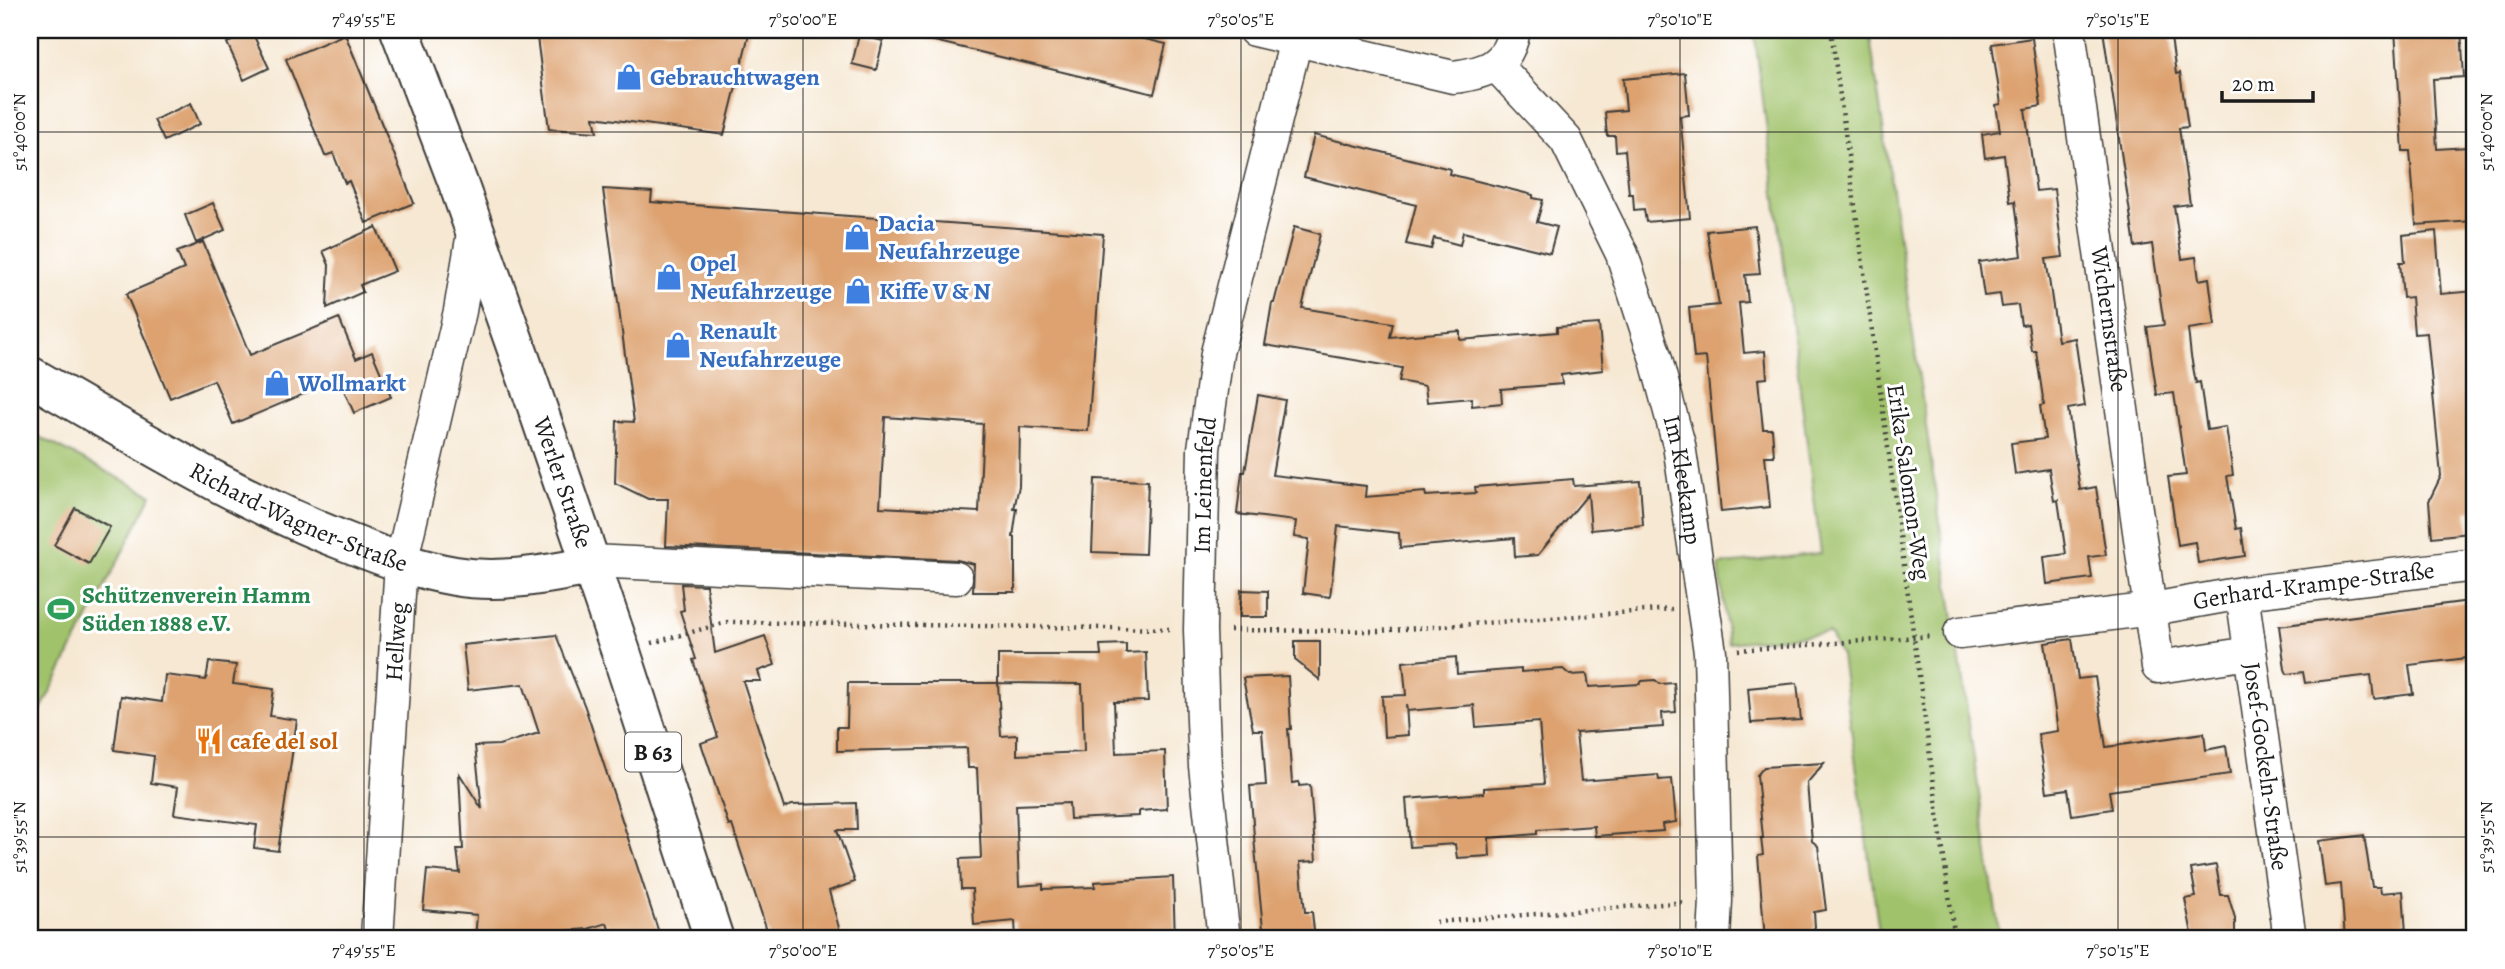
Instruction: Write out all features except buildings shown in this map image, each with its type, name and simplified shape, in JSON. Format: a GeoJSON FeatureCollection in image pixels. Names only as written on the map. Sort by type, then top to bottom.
{"type":"FeatureCollection","features":[{"type":"Feature","properties":{"kind":"main road","name":"Werler Straße"},"geometry":{"type":"LineString","coordinates":[[400,30],[474,227],[591,563],[714,939]]}},
{"type":"Feature","properties":{"kind":"main road","name":"Richard-Wagner-Straße"},"geometry":{"type":"LineString","coordinates":[[30,376],[192,468],[298,523],[401,563],[457,577],[511,580],[591,563]]}},
{"type":"Feature","properties":{"kind":"street"},"geometry":{"type":"LineString","coordinates":[[1254,30],[1453,76],[1477,74],[1496,65],[1508,50],[1514,30]]}},
{"type":"Feature","properties":{"kind":"street","name":"Wichernstraße"},"geometry":{"type":"LineString","coordinates":[[2069,30],[2152,609]]}},
{"type":"Feature","properties":{"kind":"street","name":"Im Leinenfeld"},"geometry":{"type":"LineString","coordinates":[[1224,939],[1205,766],[1200,630],[1204,449],[1217,353],[1296,40]]}},
{"type":"Feature","properties":{"kind":"street","name":"Im Kleekamp"},"geometry":{"type":"LineString","coordinates":[[1496,65],[1566,139],[1622,254],[1655,356],[1679,445],[1710,652],[1716,900],[1714,939]]}},
{"type":"Feature","properties":{"kind":"street","name":"Hellweg"},"geometry":{"type":"LineString","coordinates":[[377,939],[401,563],[460,311],[474,227]]}},
{"type":"Feature","properties":{"kind":"street"},"geometry":{"type":"LineString","coordinates":[[591,563],[956,578]]}},
{"type":"Feature","properties":{"kind":"street","name":"Gerhard-Krampe-Straße"},"geometry":{"type":"LineString","coordinates":[[1960,633],[2152,609],[2242,593],[2475,565]]}},
{"type":"Feature","properties":{"kind":"street","name":"Josef-Gockeln-Straße"},"geometry":{"type":"LineString","coordinates":[[2242,593],[2290,939]]}},
{"type":"Feature","properties":{"kind":"street"},"geometry":{"type":"LineString","coordinates":[[2152,609],[2158,667],[2250,653]]}},
{"type":"Feature","properties":{"kind":"path","name":"Erika-Salomon-Weg"},"geometry":{"type":"LineString","coordinates":[[1831,30],[1955,939]]}},
{"type":"Feature","properties":{"kind":"path"},"geometry":{"type":"LineString","coordinates":[[621,652],[728,622],[1378,631],[1671,609],[1703,604]]}},
{"type":"Feature","properties":{"kind":"path"},"geometry":{"type":"LineString","coordinates":[[1710,652],[1960,633]]}},
{"type":"Feature","properties":{"kind":"path"},"geometry":{"type":"LineString","coordinates":[[1436,922],[1716,900]]}},
{"type":"Feature","properties":{"kind":"green space"},"geometry":{"type":"Polygon","coordinates":[[[1754,30],[1869,30],[2000,939],[1880,939],[1841,656],[1829,633],[1728,643],[1719,565],[1821,553],[1754,30]]]}},
{"type":"Feature","properties":{"kind":"green space","name":"Schützenverein Hamm Süden 1888 e.V."},"geometry":{"type":"Polygon","coordinates":[[[30,432],[152,495],[33,725],[30,723],[30,432]]]}},
{"type":"Feature","properties":{"kind":"place","name":"Gebrauchtwagen"},"geometry":{"type":"Point","coordinates":[629,77]}},
{"type":"Feature","properties":{"kind":"place","name":"Dacia Neufahrzeuge"},"geometry":{"type":"Point","coordinates":[857,237]}},
{"type":"Feature","properties":{"kind":"place","name":"Opel Neufahrzeuge"},"geometry":{"type":"Point","coordinates":[669,277]}},
{"type":"Feature","properties":{"kind":"place","name":"Kiffe V & N"},"geometry":{"type":"Point","coordinates":[858,291]}},
{"type":"Feature","properties":{"kind":"place","name":"Renault Neufahrzeuge"},"geometry":{"type":"Point","coordinates":[678,345]}},
{"type":"Feature","properties":{"kind":"place","name":"Wollmarkt"},"geometry":{"type":"Point","coordinates":[277,383]}},
{"type":"Feature","properties":{"kind":"place","name":"Schützenverein Hamm Süden 1888 e.V."},"geometry":{"type":"Point","coordinates":[61,609]}},
{"type":"Feature","properties":{"kind":"place","name":"cafe del sol"},"geometry":{"type":"Point","coordinates":[209,741]}}]}
